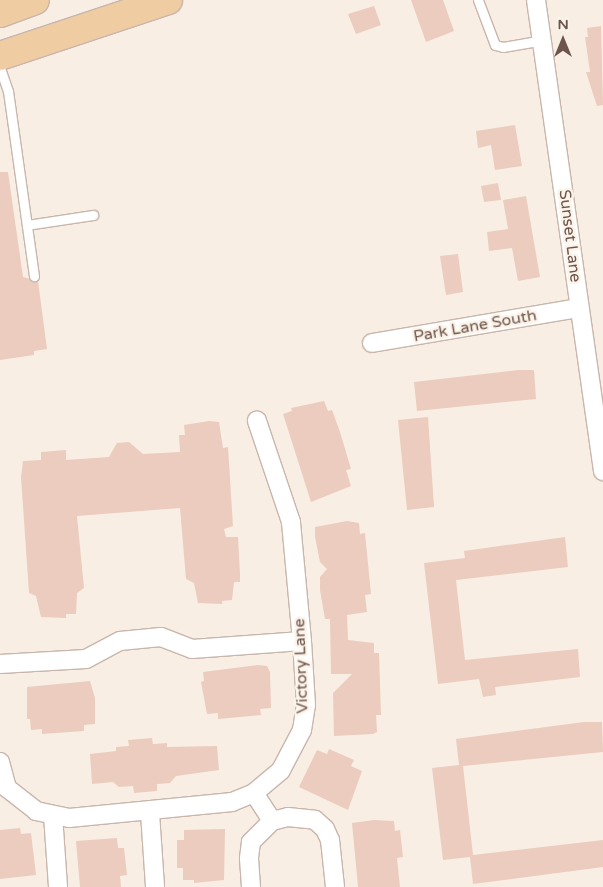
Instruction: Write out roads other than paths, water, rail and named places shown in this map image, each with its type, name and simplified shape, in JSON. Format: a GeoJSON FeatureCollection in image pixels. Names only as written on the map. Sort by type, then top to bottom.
{"type":"FeatureCollection","features":[{"type":"Feature","properties":{"kind":"main road"},"geometry":{"type":"LineString","coordinates":[[0,13],[35,0]]}},
{"type":"Feature","properties":{"kind":"main road"},"geometry":{"type":"LineString","coordinates":[[0,56],[168,0]]}},
{"type":"Feature","properties":{"kind":"street","name":"Sunset Lane"},"geometry":{"type":"LineString","coordinates":[[536,0],[544,40],[579,308],[603,471]]}},
{"type":"Feature","properties":{"kind":"street","name":"Park Lane South"},"geometry":{"type":"LineString","coordinates":[[372,343],[579,308]]}},
{"type":"Feature","properties":{"kind":"street","name":"Victory Lane"},"geometry":{"type":"LineString","coordinates":[[0,762],[7,788],[36,811],[69,818],[210,806],[254,793],[281,770],[302,730],[306,705],[302,641],[290,522],[258,421]]}},
{"type":"Feature","properties":{"kind":"street"},"geometry":{"type":"LineString","coordinates":[[0,664],[86,659],[120,641],[161,637],[192,649],[302,641]]}},
{"type":"Feature","properties":{"kind":"street"},"geometry":{"type":"LineString","coordinates":[[254,793],[272,821]]}},
{"type":"Feature","properties":{"kind":"street"},"geometry":{"type":"LineString","coordinates":[[150,812],[155,887]]}},
{"type":"Feature","properties":{"kind":"street"},"geometry":{"type":"LineString","coordinates":[[53,815],[58,887]]}},
{"type":"Feature","properties":{"kind":"street"},"geometry":{"type":"LineString","coordinates":[[251,887],[248,858],[251,842],[272,821],[300,817],[315,820],[325,829],[330,840],[335,887]]}},
{"type":"Feature","properties":{"kind":"lane"},"geometry":{"type":"LineString","coordinates":[[478,0],[495,45],[503,47],[544,40]]}},
{"type":"Feature","properties":{"kind":"lane"},"geometry":{"type":"LineString","coordinates":[[0,68],[8,91],[34,276]]}},
{"type":"Feature","properties":{"kind":"lane"},"geometry":{"type":"LineString","coordinates":[[27,225],[93,214]]}}]}
